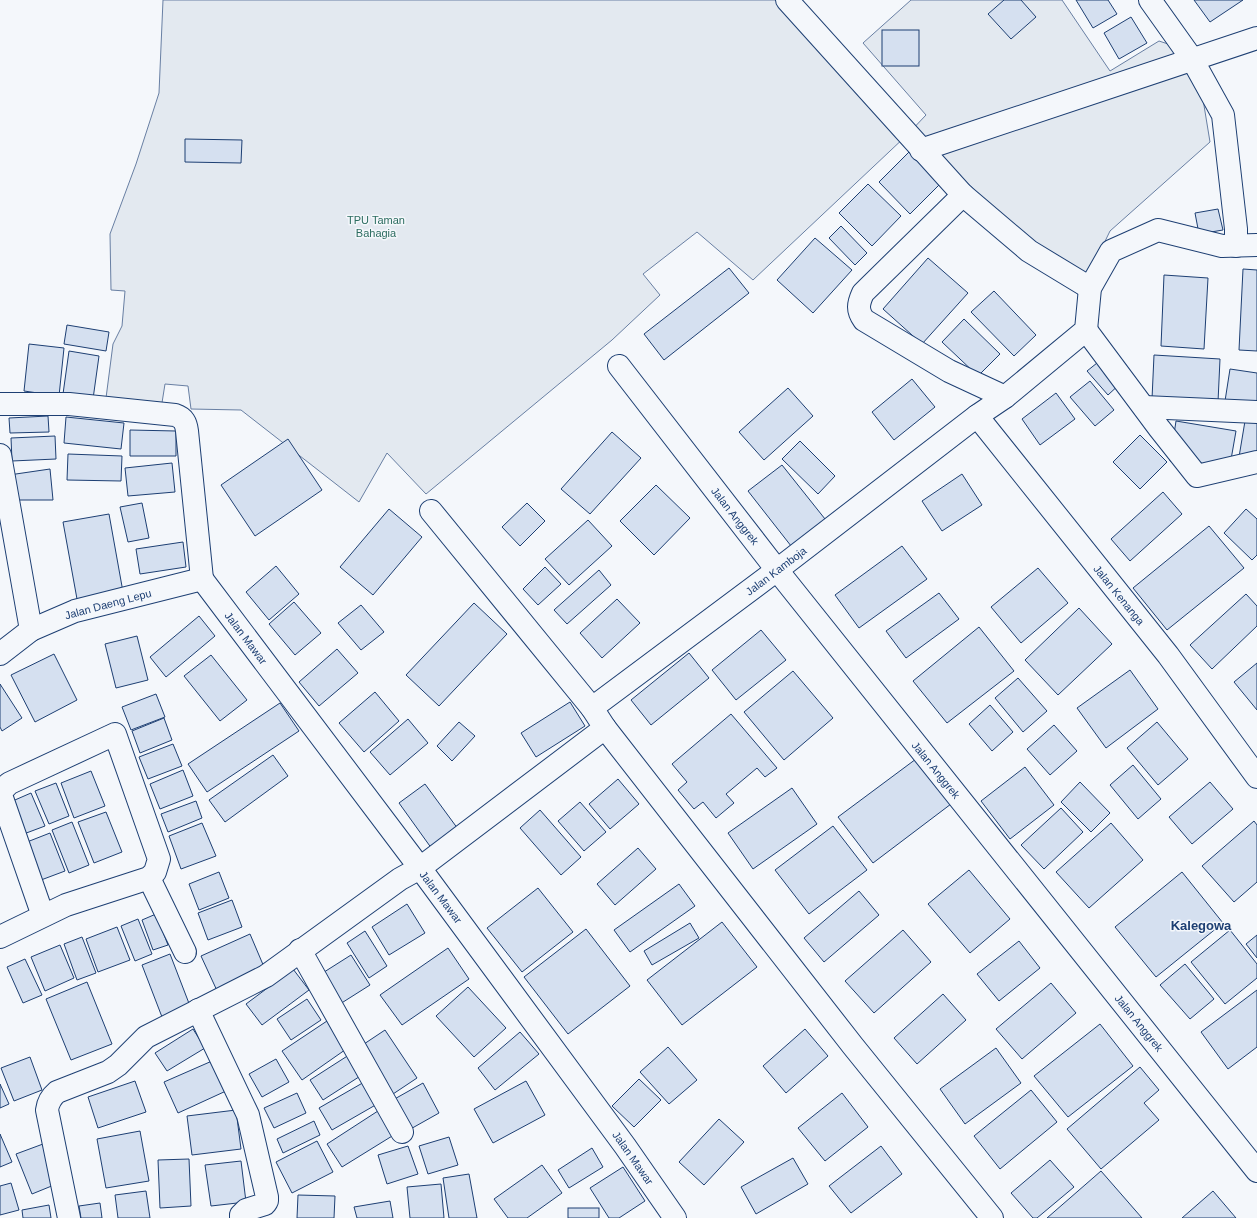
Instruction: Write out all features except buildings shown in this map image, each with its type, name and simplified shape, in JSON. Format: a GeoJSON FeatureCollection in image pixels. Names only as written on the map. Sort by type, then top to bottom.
{"type":"FeatureCollection","features":[{"type":"Feature","properties":{"kind":"street"},"geometry":{"type":"LineString","coordinates":[[787,0],[963,195],[1030,252],[1090,288]]}},
{"type":"Feature","properties":{"kind":"street"},"geometry":{"type":"LineString","coordinates":[[1150,0],[1192,59],[1222,115],[1236,229],[1247,246]]}},
{"type":"Feature","properties":{"kind":"street"},"geometry":{"type":"LineString","coordinates":[[921,150],[1257,38]]}},
{"type":"Feature","properties":{"kind":"street"},"geometry":{"type":"LineString","coordinates":[[963,195],[869,286],[860,299],[860,314],[864,320],[949,371],[1004,397]]}},
{"type":"Feature","properties":{"kind":"street"},"geometry":{"type":"LineString","coordinates":[[1247,246],[1222,246],[1158,230],[1110,251],[1090,288],[1086,330],[1197,476],[1257,462]]}},
{"type":"Feature","properties":{"kind":"street","name":"Jalan Kamboja"},"geometry":{"type":"LineString","coordinates":[[592,708],[777,570],[977,416],[1004,397],[1086,330]]}},
{"type":"Feature","properties":{"kind":"street","name":"Jalan Anggrek"},"geometry":{"type":"LineString","coordinates":[[619,366],[777,570],[1257,1171]]}},
{"type":"Feature","properties":{"kind":"street"},"geometry":{"type":"LineString","coordinates":[[0,404],[69,404],[180,417],[184,420],[187,431],[202,579]]}},
{"type":"Feature","properties":{"kind":"street"},"geometry":{"type":"LineString","coordinates":[[1144,407],[1257,412]]}},
{"type":"Feature","properties":{"kind":"street","name":"Jalan Kenanga"},"geometry":{"type":"LineString","coordinates":[[977,416],[1168,655],[1257,777]]}},
{"type":"Feature","properties":{"kind":"street"},"geometry":{"type":"LineString","coordinates":[[0,455],[31,630]]}},
{"type":"Feature","properties":{"kind":"street"},"geometry":{"type":"LineString","coordinates":[[432,511],[592,708],[605,728],[853,1046],[992,1218]]}},
{"type":"Feature","properties":{"kind":"street","name":"Jalan Daeng Lepu"},"geometry":{"type":"LineString","coordinates":[[0,654],[31,630],[75,611],[202,579]]}},
{"type":"Feature","properties":{"kind":"street","name":"Jalan Mawar"},"geometry":{"type":"LineString","coordinates":[[202,579],[420,868],[625,1146],[675,1218]]}},
{"type":"Feature","properties":{"kind":"street"},"geometry":{"type":"LineString","coordinates":[[69,1218],[47,1110],[49,1100],[57,1092],[108,1072],[118,1065],[146,1037],[266,976],[400,879],[420,868],[605,728]]}},
{"type":"Feature","properties":{"kind":"street"},"geometry":{"type":"LineString","coordinates":[[0,936],[43,916],[66,905],[150,878],[154,872],[159,859],[115,734],[10,783],[3,789],[1,795],[43,916]]}},
{"type":"Feature","properties":{"kind":"street"},"geometry":{"type":"LineString","coordinates":[[150,878],[185,952]]}},
{"type":"Feature","properties":{"kind":"street"},"geometry":{"type":"LineString","coordinates":[[300,950],[402,1132]]}},
{"type":"Feature","properties":{"kind":"street"},"geometry":{"type":"LineString","coordinates":[[198,1010],[248,1115],[267,1197],[265,1204],[246,1210],[243,1212],[241,1218]]}},
{"type":"Feature","properties":{"kind":"green space","name":"TPU Taman Bahagia"},"geometry":{"type":"Polygon","coordinates":[[[163,0],[780,0],[907,135],[753,280],[697,232],[643,274],[660,295],[612,340],[426,494],[387,453],[359,502],[241,410],[191,409],[188,386],[165,384],[161,409],[106,398],[113,344],[122,326],[125,291],[111,290],[110,234],[136,164],[159,93],[163,0]]]}},
{"type":"Feature","properties":{"kind":"green space"},"geometry":{"type":"Polygon","coordinates":[[[911,0],[1062,0],[1110,71],[1159,41],[1168,44],[1199,75],[1210,142],[1110,231],[1081,291],[907,135],[926,115],[863,43],[911,0]]]}},
{"type":"Feature","properties":{"kind":"district","name":"Kalegowa"},"geometry":{"type":"Point","coordinates":[1201,925]}}]}
